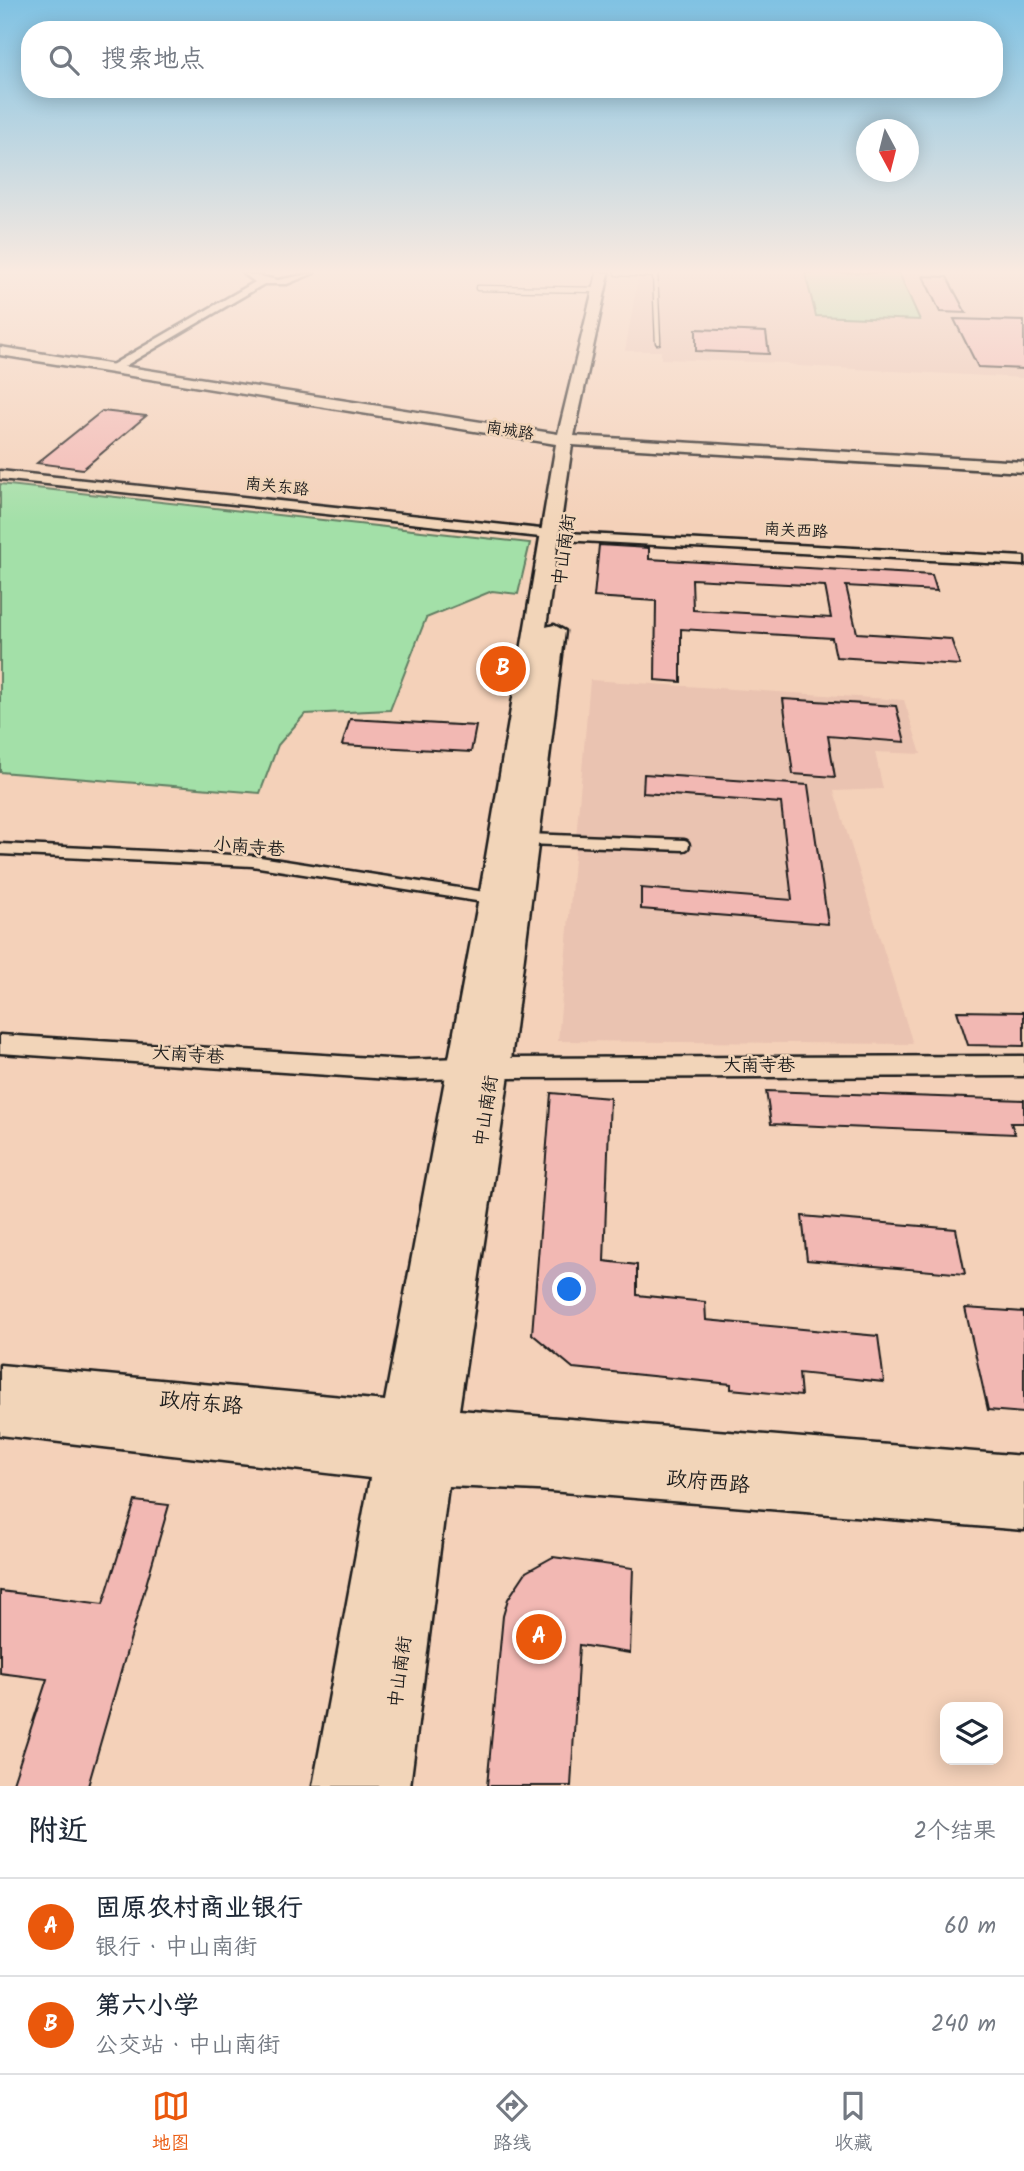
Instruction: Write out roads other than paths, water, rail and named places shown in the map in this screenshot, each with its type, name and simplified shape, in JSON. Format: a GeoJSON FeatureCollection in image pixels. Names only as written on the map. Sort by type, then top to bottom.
{"type":"FeatureCollection","features":[{"type":"Feature","properties":{"kind":"main road","name":"南城路"},"geometry":{"type":"LineString","coordinates":[[43,356],[120,366]]}},
{"type":"Feature","properties":{"kind":"main road","name":"南城路"},"geometry":{"type":"LineString","coordinates":[[67,356],[574,438],[1024,467]]}},
{"type":"Feature","properties":{"kind":"main road"},"geometry":{"type":"LineString","coordinates":[[574,438],[588,356]]}},
{"type":"Feature","properties":{"kind":"main road"},"geometry":{"type":"LineString","coordinates":[[574,438],[595,356]]}},
{"type":"Feature","properties":{"kind":"main road","name":"南城路"},"geometry":{"type":"LineString","coordinates":[[574,438],[1024,460]]}},
{"type":"Feature","properties":{"kind":"main road","name":"中山南街"},"geometry":{"type":"LineString","coordinates":[[338,1786],[415,1443],[494,1068],[514,838],[574,438]]}},
{"type":"Feature","properties":{"kind":"main road","name":"中山南街"},"geometry":{"type":"LineString","coordinates":[[385,1786],[415,1443],[461,1068],[493,898],[514,838]]}},
{"type":"Feature","properties":{"kind":"main road","name":"政府东路"},"geometry":{"type":"LineString","coordinates":[[0,1385],[415,1443]]}},
{"type":"Feature","properties":{"kind":"main road","name":"政府东路"},"geometry":{"type":"LineString","coordinates":[[0,1414],[415,1443]]}},
{"type":"Feature","properties":{"kind":"main road","name":"政府西路"},"geometry":{"type":"LineString","coordinates":[[415,1443],[1024,1477]]}},
{"type":"Feature","properties":{"kind":"main road","name":"政府西路"},"geometry":{"type":"LineString","coordinates":[[415,1443],[538,1469],[1024,1508]]}},
{"type":"Feature","properties":{"kind":"street"},"geometry":{"type":"LineString","coordinates":[[120,366],[136,356]]}},
{"type":"Feature","properties":{"kind":"street","name":"南关东路"},"geometry":{"type":"LineString","coordinates":[[0,475],[559,535]]}},
{"type":"Feature","properties":{"kind":"street","name":"南关西路"},"geometry":{"type":"LineString","coordinates":[[559,535],[1024,561]]}},
{"type":"Feature","properties":{"kind":"street","name":"大南寺巷"},"geometry":{"type":"LineString","coordinates":[[0,1044],[404,1070],[461,1068]]}},
{"type":"Feature","properties":{"kind":"street","name":"大南寺巷"},"geometry":{"type":"LineString","coordinates":[[494,1068],[1024,1066]]}},
{"type":"Feature","properties":{"kind":"lane"},"geometry":{"type":"LineString","coordinates":[[514,838],[684,845]]}},
{"type":"Feature","properties":{"kind":"lane","name":"小南寺巷"},"geometry":{"type":"LineString","coordinates":[[0,849],[253,862],[493,898]]}},
{"type":"Feature","properties":{"kind":"place","name":"第六小学"},"geometry":{"type":"Point","coordinates":[503,669]}},
{"type":"Feature","properties":{"kind":"place","name":"固原农村商业银行"},"geometry":{"type":"Point","coordinates":[539,1637]}}]}
